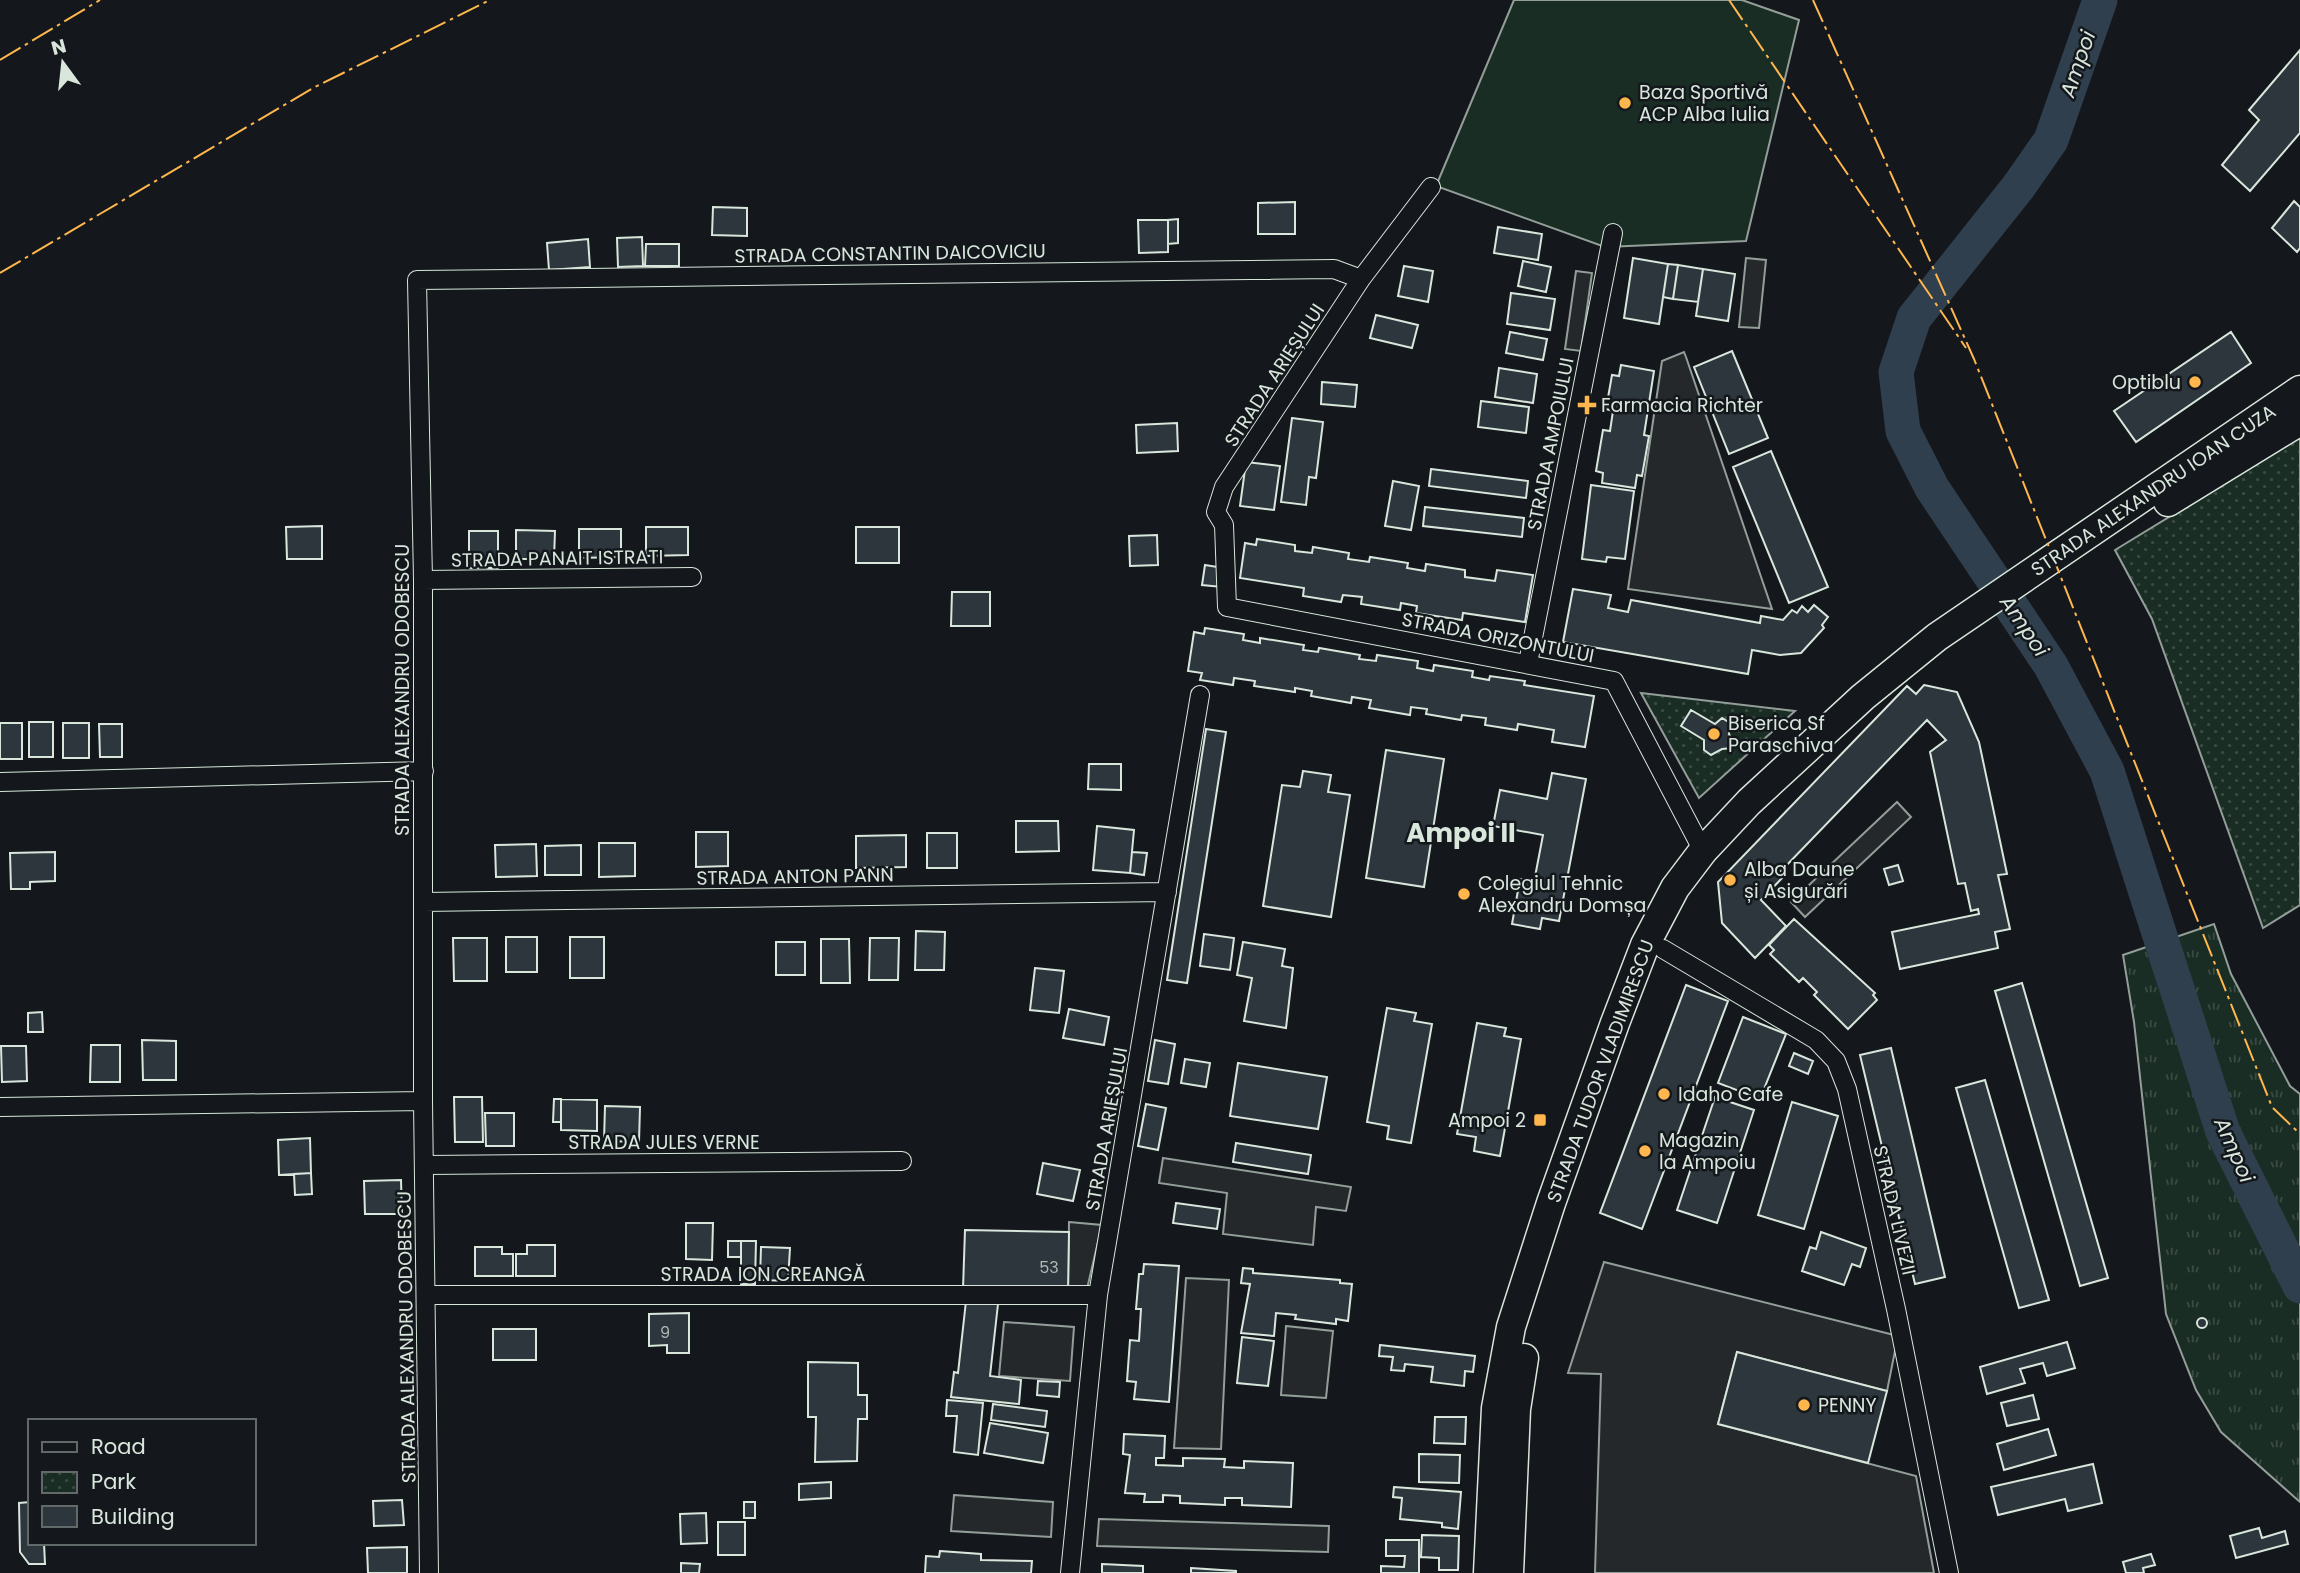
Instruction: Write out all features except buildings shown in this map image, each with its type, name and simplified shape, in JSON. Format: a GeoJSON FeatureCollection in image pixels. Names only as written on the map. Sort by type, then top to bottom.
{"type":"FeatureCollection","features":[{"type":"Feature","properties":{"kind":"main road","name":"STRADA ALEXANDRU IOAN CUZA"},"geometry":{"type":"LineString","coordinates":[[1942,644],[2101,536],[2300,390]]}},
{"type":"Feature","properties":{"kind":"main road","name":"STRADA ALEXANDRU IOAN CUZA"},"geometry":{"type":"LineString","coordinates":[[2101,536],[2300,421]]}},
{"type":"Feature","properties":{"kind":"main road","name":"STRADA TUDOR VLADIMIRESCU"},"geometry":{"type":"LineString","coordinates":[[1488,1573],[1496,1408],[1511,1327],[1551,1203],[1645,945],[1675,888],[1703,851],[1813,743],[1942,644]]}},
{"type":"Feature","properties":{"kind":"main road","name":"STRADA TUDOR VLADIMIRESCU"},"geometry":{"type":"LineString","coordinates":[[1509,1573],[1516,1409],[1529,1330],[1606,1102],[1663,949],[1691,895],[1763,811],[1942,644]]}},
{"type":"Feature","properties":{"kind":"street","name":"STRADA ARIEȘULUI"},"geometry":{"type":"LineString","coordinates":[[1227,607],[1224,525],[1216,512],[1224,487],[1362,279],[1431,187]]}},
{"type":"Feature","properties":{"kind":"street","name":"STRADA AMPOIULUI"},"geometry":{"type":"LineString","coordinates":[[1528,663],[1613,233]]}},
{"type":"Feature","properties":{"kind":"street","name":"STRADA CONSTANTIN DAICOVICIU"},"geometry":{"type":"LineString","coordinates":[[417,279],[1334,270],[1362,279]]}},
{"type":"Feature","properties":{"kind":"street","name":"STRADA ALEXANDRU ODOBESCU"},"geometry":{"type":"LineString","coordinates":[[417,279],[423,580],[424,1101],[429,1573]]}},
{"type":"Feature","properties":{"kind":"street","name":"STRADA PANAIT ISTRATI"},"geometry":{"type":"LineString","coordinates":[[423,580],[692,577]]}},
{"type":"Feature","properties":{"kind":"street","name":"STRADA ORIZONTULUI"},"geometry":{"type":"LineString","coordinates":[[1227,607],[1614,681],[1703,851]]}},
{"type":"Feature","properties":{"kind":"street","name":"STRADA ARIEȘULUI"},"geometry":{"type":"LineString","coordinates":[[1070,1573],[1098,1295],[1200,695]]}},
{"type":"Feature","properties":{"kind":"street"},"geometry":{"type":"LineString","coordinates":[[0,782],[424,771]]}},
{"type":"Feature","properties":{"kind":"street","name":"STRADA ANTON PANN"},"geometry":{"type":"LineString","coordinates":[[423,902],[1167,892]]}},
{"type":"Feature","properties":{"kind":"street","name":"STRADA LIVEZII"},"geometry":{"type":"LineString","coordinates":[[1663,949],[1816,1040],[1836,1061],[1847,1088],[1891,1285],[1949,1573]]}},
{"type":"Feature","properties":{"kind":"street"},"geometry":{"type":"LineString","coordinates":[[0,1107],[424,1101]]}},
{"type":"Feature","properties":{"kind":"street","name":"STRADA JULES VERNE"},"geometry":{"type":"LineString","coordinates":[[425,1165],[902,1161]]}},
{"type":"Feature","properties":{"kind":"street","name":"STRADA ION CREANGĂ"},"geometry":{"type":"LineString","coordinates":[[427,1295],[1098,1295]]}},
{"type":"Feature","properties":{"kind":"green space","name":"Baza Sportivă ACP Alba Iulia"},"geometry":{"type":"Polygon","coordinates":[[[1514,0],[1742,0],[1799,20],[1746,241],[1605,247],[1436,186],[1514,0]]]}},
{"type":"Feature","properties":{"kind":"green space"},"geometry":{"type":"Polygon","coordinates":[[[2300,437],[2300,905],[2263,928],[2152,619],[2115,550],[2300,437]]]}},
{"type":"Feature","properties":{"kind":"green space"},"geometry":{"type":"Polygon","coordinates":[[[1641,693],[1795,711],[1699,798],[1641,693]]]}},
{"type":"Feature","properties":{"kind":"green space"},"geometry":{"type":"Polygon","coordinates":[[[2214,924],[2231,974],[2290,1086],[2300,1094],[2300,1502],[2221,1432],[2196,1390],[2166,1314],[2134,1022],[2123,955],[2214,924]]]}},
{"type":"Feature","properties":{"kind":"shaded area"},"geometry":{"type":"Polygon","coordinates":[[[1746,258],[1766,260],[1759,328],[1739,327],[1746,258]]]}},
{"type":"Feature","properties":{"kind":"shaded area"},"geometry":{"type":"Polygon","coordinates":[[[1576,271],[1592,273],[1581,351],[1565,349],[1576,271]]]}},
{"type":"Feature","properties":{"kind":"shaded area"},"geometry":{"type":"Polygon","coordinates":[[[1684,352],[1772,609],[1628,589],[1662,361],[1684,352]]]}},
{"type":"Feature","properties":{"kind":"shaded area"},"geometry":{"type":"Polygon","coordinates":[[[1897,802],[1911,817],[1805,917],[1791,902],[1897,802]]]}},
{"type":"Feature","properties":{"kind":"shaded area"},"geometry":{"type":"Polygon","coordinates":[[[1163,1158],[1351,1187],[1346,1211],[1316,1207],[1313,1245],[1223,1234],[1227,1193],[1159,1183],[1163,1158]]]}},
{"type":"Feature","properties":{"kind":"shaded area"},"geometry":{"type":"Polygon","coordinates":[[[1069,1222],[1102,1225],[1086,1293],[1068,1291],[1069,1222]]]}},
{"type":"Feature","properties":{"kind":"shaded area"},"geometry":{"type":"Polygon","coordinates":[[[1604,1262],[1898,1336],[1887,1391],[1737,1352],[1718,1424],[1916,1476],[1934,1573],[1595,1573],[1601,1374],[1568,1373],[1604,1262]]]}},
{"type":"Feature","properties":{"kind":"shaded area"},"geometry":{"type":"Polygon","coordinates":[[[1186,1278],[1229,1280],[1221,1449],[1174,1448],[1186,1278]]]}},
{"type":"Feature","properties":{"kind":"shaded area"},"geometry":{"type":"Polygon","coordinates":[[[1004,1322],[1074,1327],[1070,1381],[999,1376],[1004,1322]]]}},
{"type":"Feature","properties":{"kind":"shaded area"},"geometry":{"type":"Polygon","coordinates":[[[1286,1326],[1333,1331],[1326,1398],[1281,1395],[1286,1326]]]}},
{"type":"Feature","properties":{"kind":"shaded area"},"geometry":{"type":"Polygon","coordinates":[[[954,1495],[1053,1502],[1051,1537],[951,1531],[954,1495]]]}},
{"type":"Feature","properties":{"kind":"shaded area"},"geometry":{"type":"Polygon","coordinates":[[[1099,1519],[1329,1526],[1328,1552],[1097,1546],[1099,1519]]]}},
{"type":"Feature","properties":{"kind":"waterway","name":"Ampoi"},"geometry":{"type":"LineString","coordinates":[[2100,0],[2051,140],[2019,186],[1914,318],[1896,372],[1903,431],[1932,488],[2051,666],[2107,771],[2223,1132],[2300,1286]]}},
{"type":"Feature","properties":{"kind":"power"},"geometry":{"type":"LineString","coordinates":[[0,60],[100,0]]}},
{"type":"Feature","properties":{"kind":"power"},"geometry":{"type":"LineString","coordinates":[[0,273],[313,88],[490,0]]}},
{"type":"Feature","properties":{"kind":"power"},"geometry":{"type":"LineString","coordinates":[[1729,0],[1966,348]]}},
{"type":"Feature","properties":{"kind":"power"},"geometry":{"type":"LineString","coordinates":[[1813,0],[1974,359],[2272,1107],[2300,1134]]}},
{"type":"Feature","properties":{"kind":"place","name":"Baza Sportivă ACP Alba Iulia"},"geometry":{"type":"Point","coordinates":[1625,103]}},
{"type":"Feature","properties":{"kind":"place","name":"Optiblu"},"geometry":{"type":"Point","coordinates":[2195,382]}},
{"type":"Feature","properties":{"kind":"place","name":"Farmacia Richter"},"geometry":{"type":"Point","coordinates":[1587,405]}},
{"type":"Feature","properties":{"kind":"place","name":"Biserica Sf Paraschiva"},"geometry":{"type":"Point","coordinates":[1714,734]}},
{"type":"Feature","properties":{"kind":"place","name":"Alba Daune și Asigurări"},"geometry":{"type":"Point","coordinates":[1730,880]}},
{"type":"Feature","properties":{"kind":"place","name":"Colegiul Tehnic Alexandru Domșa"},"geometry":{"type":"Point","coordinates":[1464,894]}},
{"type":"Feature","properties":{"kind":"place","name":"Idaho Cafe"},"geometry":{"type":"Point","coordinates":[1664,1094]}},
{"type":"Feature","properties":{"kind":"place","name":"Ampoi 2"},"geometry":{"type":"Point","coordinates":[1540,1120]}},
{"type":"Feature","properties":{"kind":"place","name":"Magazin la Ampoiu"},"geometry":{"type":"Point","coordinates":[1645,1151]}},
{"type":"Feature","properties":{"kind":"place","name":"PENNY"},"geometry":{"type":"Point","coordinates":[1804,1405]}},
{"type":"Feature","properties":{"kind":"district","name":"Ampoi II"},"geometry":{"type":"Point","coordinates":[1461,833]}}]}
